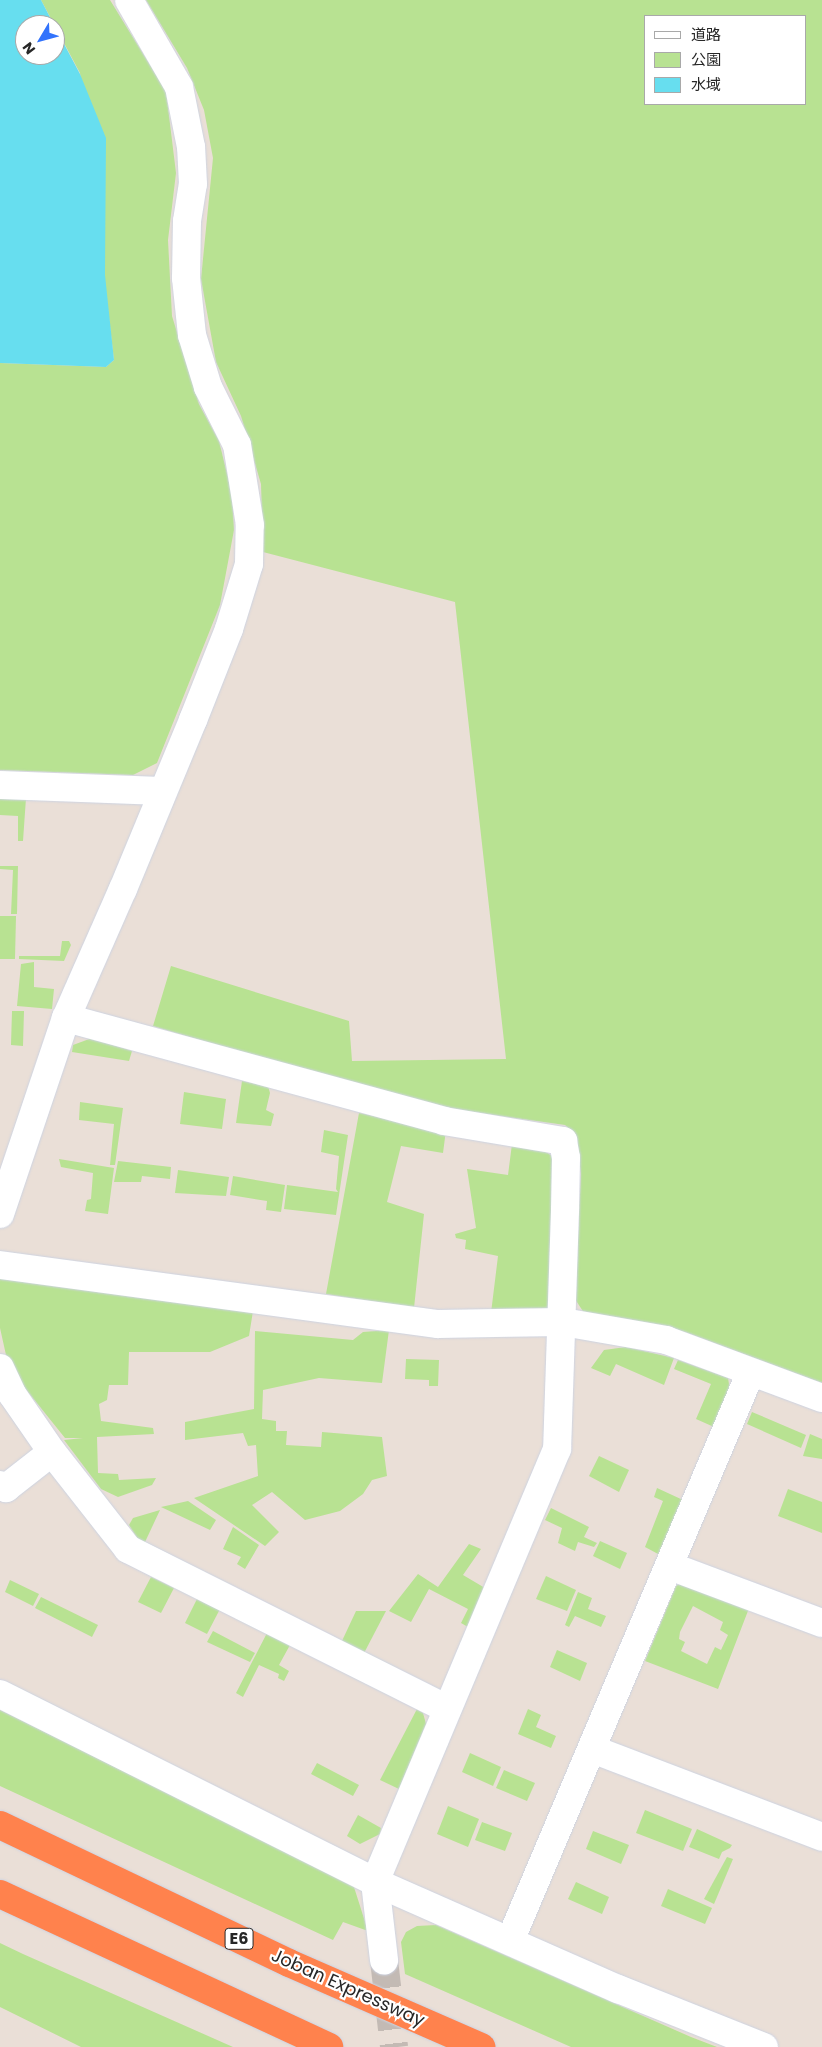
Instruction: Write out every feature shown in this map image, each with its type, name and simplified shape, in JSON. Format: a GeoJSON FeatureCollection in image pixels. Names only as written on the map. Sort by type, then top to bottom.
{"type":"FeatureCollection","features":[{"type":"Feature","properties":{"kind":"highway","name":"Joban Expressway"},"geometry":{"type":"LineString","coordinates":[[0,1825],[289,1963],[481,2047]]}},
{"type":"Feature","properties":{"kind":"highway"},"geometry":{"type":"LineString","coordinates":[[0,1894],[329,2047]]}},
{"type":"Feature","properties":{"kind":"street"},"geometry":{"type":"LineString","coordinates":[[0,1214],[66,1018],[123,889],[228,629],[249,564],[250,524],[237,445],[208,387],[192,335],[186,278],[187,221],[193,184],[191,147],[179,87],[129,0]]}},
{"type":"Feature","properties":{"kind":"street"},"geometry":{"type":"LineString","coordinates":[[0,785],[161,791]]}},
{"type":"Feature","properties":{"kind":"street"},"geometry":{"type":"LineString","coordinates":[[66,1018],[444,1121],[563,1142],[566,1158],[557,1449],[446,1708],[375,1882],[384,1960]]}},
{"type":"Feature","properties":{"kind":"street"},"geometry":{"type":"LineString","coordinates":[[0,1265],[438,1324],[562,1322],[666,1340],[750,1374],[822,1398]]}},
{"type":"Feature","properties":{"kind":"street"},"geometry":{"type":"LineString","coordinates":[[0,1368],[12,1394],[52,1452],[128,1549],[446,1708]]}},
{"type":"Feature","properties":{"kind":"street"},"geometry":{"type":"LineString","coordinates":[[510,1941],[750,1374]]}},
{"type":"Feature","properties":{"kind":"street"},"geometry":{"type":"LineString","coordinates":[[0,1485],[6,1488],[52,1452]]}},
{"type":"Feature","properties":{"kind":"street"},"geometry":{"type":"LineString","coordinates":[[670,1566],[822,1623]]}},
{"type":"Feature","properties":{"kind":"street"},"geometry":{"type":"LineString","coordinates":[[0,1694],[375,1882],[618,1989],[764,2047]]}},
{"type":"Feature","properties":{"kind":"street"},"geometry":{"type":"LineString","coordinates":[[592,1749],[822,1837]]}},
{"type":"Feature","properties":{"kind":"green space"},"geometry":{"type":"Polygon","coordinates":[[[41,0],[110,0],[166,91],[176,173],[168,240],[172,316],[199,404],[219,441],[232,494],[234,530],[220,605],[157,763],[133,775],[0,770],[0,363],[106,367],[114,360],[80,73],[65,45],[65,15],[49,15],[41,0]]]}},
{"type":"Feature","properties":{"kind":"green space"},"geometry":{"type":"Polygon","coordinates":[[[146,0],[822,0],[822,1383],[685,1332],[586,1316],[575,1299],[581,1174],[576,1135],[565,1125],[409,1103],[153,1026],[171,966],[349,1021],[352,1061],[506,1059],[455,602],[263,552],[261,484],[241,416],[216,362],[201,279],[213,158],[204,110],[187,68],[146,0]]]}},
{"type":"Feature","properties":{"kind":"green space"},"geometry":{"type":"Polygon","coordinates":[[[0,798],[26,798],[23,841],[18,841],[18,816],[0,815],[0,798]]]}},
{"type":"Feature","properties":{"kind":"green space"},"geometry":{"type":"Polygon","coordinates":[[[0,866],[18,866],[17,914],[11,914],[13,870],[0,869],[0,866]]]}},
{"type":"Feature","properties":{"kind":"green space"},"geometry":{"type":"Polygon","coordinates":[[[0,916],[16,916],[15,959],[0,959],[0,916]]]}},
{"type":"Feature","properties":{"kind":"green space"},"geometry":{"type":"Polygon","coordinates":[[[62,941],[69,941],[71,945],[64,961],[19,959],[19,956],[60,956],[62,941]]]}},
{"type":"Feature","properties":{"kind":"green space"},"geometry":{"type":"Polygon","coordinates":[[[34,962],[34,987],[54,989],[52,1009],[17,1006],[21,964],[34,962]]]}},
{"type":"Feature","properties":{"kind":"green space"},"geometry":{"type":"Polygon","coordinates":[[[12,1011],[24,1011],[23,1046],[11,1045],[12,1011]]]}},
{"type":"Feature","properties":{"kind":"green space"},"geometry":{"type":"Polygon","coordinates":[[[92,1038],[132,1051],[129,1061],[72,1052],[73,1045],[92,1038]]]}},
{"type":"Feature","properties":{"kind":"green space"},"geometry":{"type":"Polygon","coordinates":[[[242,1081],[268,1086],[270,1093],[266,1110],[274,1114],[271,1126],[236,1123],[242,1081]]]}},
{"type":"Feature","properties":{"kind":"green space"},"geometry":{"type":"Polygon","coordinates":[[[184,1092],[226,1099],[222,1129],[180,1124],[184,1092]]]}},
{"type":"Feature","properties":{"kind":"green space"},"geometry":{"type":"Polygon","coordinates":[[[80,1102],[123,1108],[115,1165],[110,1165],[114,1124],[79,1120],[80,1102]]]}},
{"type":"Feature","properties":{"kind":"green space"},"geometry":{"type":"Polygon","coordinates":[[[359,1113],[446,1130],[443,1153],[401,1146],[387,1202],[424,1214],[414,1308],[326,1294],[359,1113]]]}},
{"type":"Feature","properties":{"kind":"green space"},"geometry":{"type":"Polygon","coordinates":[[[324,1130],[348,1135],[336,1215],[284,1209],[287,1185],[338,1192],[336,1189],[339,1156],[321,1152],[324,1130]]]}},
{"type":"Feature","properties":{"kind":"green space"},"geometry":{"type":"Polygon","coordinates":[[[512,1144],[540,1148],[552,1156],[555,1170],[551,1306],[539,1313],[491,1313],[498,1256],[465,1249],[466,1240],[456,1238],[455,1234],[476,1228],[467,1169],[508,1175],[512,1144]]]}},
{"type":"Feature","properties":{"kind":"green space"},"geometry":{"type":"Polygon","coordinates":[[[59,1159],[114,1168],[108,1214],[85,1211],[87,1200],[91,1199],[93,1173],[61,1167],[59,1159]]]}},
{"type":"Feature","properties":{"kind":"green space"},"geometry":{"type":"Polygon","coordinates":[[[118,1161],[171,1167],[170,1179],[142,1176],[141,1182],[114,1182],[118,1161]]]}},
{"type":"Feature","properties":{"kind":"green space"},"geometry":{"type":"Polygon","coordinates":[[[178,1170],[229,1177],[226,1196],[175,1193],[178,1170]]]}},
{"type":"Feature","properties":{"kind":"green space"},"geometry":{"type":"Polygon","coordinates":[[[233,1176],[285,1185],[281,1212],[266,1210],[267,1201],[230,1195],[233,1176]]]}},
{"type":"Feature","properties":{"kind":"green space"},"geometry":{"type":"Polygon","coordinates":[[[7,1273],[165,1301],[253,1311],[249,1336],[210,1352],[129,1352],[128,1385],[109,1385],[107,1400],[99,1404],[101,1421],[153,1428],[154,1434],[97,1437],[98,1473],[118,1474],[119,1480],[156,1478],[152,1485],[118,1497],[101,1489],[64,1440],[83,1438],[65,1438],[24,1387],[6,1355],[0,1328],[0,1278],[7,1273]]]}},
{"type":"Feature","properties":{"kind":"green space"},"geometry":{"type":"Polygon","coordinates":[[[389,1330],[382,1383],[319,1378],[263,1390],[262,1419],[276,1421],[276,1431],[287,1431],[286,1445],[321,1447],[322,1432],[382,1437],[387,1476],[372,1480],[363,1494],[340,1511],[305,1520],[272,1492],[252,1505],[279,1532],[265,1546],[194,1498],[258,1476],[256,1445],[248,1446],[243,1433],[185,1440],[185,1422],[254,1409],[255,1331],[353,1340],[363,1332],[389,1330]]]}},
{"type":"Feature","properties":{"kind":"green space"},"geometry":{"type":"Polygon","coordinates":[[[626,1347],[674,1358],[664,1385],[616,1364],[610,1376],[591,1368],[604,1350],[626,1347]]]}},
{"type":"Feature","properties":{"kind":"green space"},"geometry":{"type":"Polygon","coordinates":[[[406,1359],[439,1360],[438,1386],[429,1386],[429,1380],[405,1379],[406,1359]]]}},
{"type":"Feature","properties":{"kind":"green space"},"geometry":{"type":"Polygon","coordinates":[[[678,1360],[728,1378],[730,1390],[714,1427],[696,1419],[711,1384],[674,1369],[678,1360]]]}},
{"type":"Feature","properties":{"kind":"green space"},"geometry":{"type":"Polygon","coordinates":[[[752,1412],[806,1435],[801,1448],[747,1424],[752,1412]]]}},
{"type":"Feature","properties":{"kind":"green space"},"geometry":{"type":"Polygon","coordinates":[[[810,1434],[822,1439],[822,1459],[803,1456],[810,1434]]]}},
{"type":"Feature","properties":{"kind":"green space"},"geometry":{"type":"Polygon","coordinates":[[[599,1456],[629,1470],[619,1492],[589,1476],[599,1456]]]}},
{"type":"Feature","properties":{"kind":"green space"},"geometry":{"type":"Polygon","coordinates":[[[657,1488],[683,1500],[660,1555],[645,1547],[663,1501],[654,1497],[657,1488]]]}},
{"type":"Feature","properties":{"kind":"green space"},"geometry":{"type":"Polygon","coordinates":[[[788,1489],[822,1502],[822,1533],[778,1516],[788,1489]]]}},
{"type":"Feature","properties":{"kind":"green space"},"geometry":{"type":"Polygon","coordinates":[[[188,1501],[216,1520],[210,1530],[161,1507],[188,1501]]]}},
{"type":"Feature","properties":{"kind":"green space"},"geometry":{"type":"Polygon","coordinates":[[[551,1508],[589,1527],[584,1537],[597,1543],[594,1547],[578,1542],[575,1551],[558,1543],[562,1528],[545,1520],[551,1508]]]}},
{"type":"Feature","properties":{"kind":"green space"},"geometry":{"type":"Polygon","coordinates":[[[160,1510],[145,1542],[139,1541],[129,1525],[133,1518],[160,1510]]]}},
{"type":"Feature","properties":{"kind":"green space"},"geometry":{"type":"Polygon","coordinates":[[[233,1527],[259,1545],[245,1569],[237,1564],[241,1557],[223,1549],[233,1527]]]}},
{"type":"Feature","properties":{"kind":"green space"},"geometry":{"type":"Polygon","coordinates":[[[600,1541],[627,1553],[620,1569],[593,1556],[600,1541]]]}},
{"type":"Feature","properties":{"kind":"green space"},"geometry":{"type":"Polygon","coordinates":[[[469,1544],[481,1549],[463,1575],[485,1588],[468,1627],[461,1623],[468,1609],[429,1589],[411,1622],[389,1611],[418,1574],[438,1587],[469,1544]]]}},
{"type":"Feature","properties":{"kind":"green space"},"geometry":{"type":"Polygon","coordinates":[[[546,1576],[576,1590],[567,1611],[536,1599],[546,1576]]]}},
{"type":"Feature","properties":{"kind":"green space"},"geometry":{"type":"Polygon","coordinates":[[[151,1577],[174,1588],[161,1613],[138,1602],[151,1577]]]}},
{"type":"Feature","properties":{"kind":"green space"},"geometry":{"type":"Polygon","coordinates":[[[10,1580],[39,1594],[33,1606],[5,1592],[10,1580]]]}},
{"type":"Feature","properties":{"kind":"green space"},"geometry":{"type":"Polygon","coordinates":[[[687,1580],[751,1603],[718,1689],[645,1661],[676,1586],[687,1580]],[[693,1606],[680,1632],[679,1639],[685,1642],[681,1651],[707,1664],[715,1647],[721,1650],[728,1635],[720,1630],[723,1622],[693,1606]]]}},
{"type":"Feature","properties":{"kind":"green space"},"geometry":{"type":"Polygon","coordinates":[[[578,1592],[592,1598],[588,1609],[606,1616],[601,1627],[575,1616],[569,1627],[565,1625],[578,1592]]]}},
{"type":"Feature","properties":{"kind":"green space"},"geometry":{"type":"Polygon","coordinates":[[[41,1597],[98,1625],[92,1637],[35,1608],[41,1597]]]}},
{"type":"Feature","properties":{"kind":"green space"},"geometry":{"type":"Polygon","coordinates":[[[198,1597],[220,1609],[207,1634],[185,1623],[198,1597]]]}},
{"type":"Feature","properties":{"kind":"green space"},"geometry":{"type":"Polygon","coordinates":[[[356,1611],[386,1611],[363,1655],[341,1643],[356,1611]]]}},
{"type":"Feature","properties":{"kind":"green space"},"geometry":{"type":"Polygon","coordinates":[[[213,1631],[255,1653],[250,1662],[207,1642],[213,1631]]]}},
{"type":"Feature","properties":{"kind":"green space"},"geometry":{"type":"Polygon","coordinates":[[[267,1633],[290,1645],[279,1665],[289,1671],[284,1681],[278,1678],[279,1674],[259,1665],[243,1697],[236,1693],[267,1633]]]}},
{"type":"Feature","properties":{"kind":"green space"},"geometry":{"type":"Polygon","coordinates":[[[557,1650],[587,1663],[580,1681],[550,1667],[557,1650]]]}},
{"type":"Feature","properties":{"kind":"green space"},"geometry":{"type":"Polygon","coordinates":[[[417,1709],[423,1713],[426,1724],[399,1789],[380,1780],[417,1709]]]}},
{"type":"Feature","properties":{"kind":"green space"},"geometry":{"type":"Polygon","coordinates":[[[528,1709],[541,1715],[536,1727],[556,1736],[551,1748],[518,1734],[528,1709]]]}},
{"type":"Feature","properties":{"kind":"green space"},"geometry":{"type":"Polygon","coordinates":[[[0,1710],[353,1884],[368,1931],[343,1922],[333,1940],[0,1786],[0,1710]]]}},
{"type":"Feature","properties":{"kind":"green space"},"geometry":{"type":"Polygon","coordinates":[[[470,1753],[501,1767],[493,1786],[462,1772],[470,1753]]]}},
{"type":"Feature","properties":{"kind":"green space"},"geometry":{"type":"Polygon","coordinates":[[[317,1763],[359,1785],[353,1796],[311,1774],[317,1763]]]}},
{"type":"Feature","properties":{"kind":"green space"},"geometry":{"type":"Polygon","coordinates":[[[504,1770],[535,1783],[527,1801],[496,1788],[504,1770]]]}},
{"type":"Feature","properties":{"kind":"green space"},"geometry":{"type":"Polygon","coordinates":[[[448,1806],[479,1819],[468,1847],[437,1834],[448,1806]]]}},
{"type":"Feature","properties":{"kind":"green space"},"geometry":{"type":"Polygon","coordinates":[[[645,1810],[692,1829],[683,1851],[636,1833],[645,1810]]]}},
{"type":"Feature","properties":{"kind":"green space"},"geometry":{"type":"Polygon","coordinates":[[[358,1815],[381,1828],[380,1834],[360,1844],[347,1836],[358,1815]]]}},
{"type":"Feature","properties":{"kind":"green space"},"geometry":{"type":"Polygon","coordinates":[[[482,1822],[512,1833],[505,1851],[475,1840],[482,1822]]]}},
{"type":"Feature","properties":{"kind":"green space"},"geometry":{"type":"Polygon","coordinates":[[[697,1829],[732,1845],[722,1852],[719,1859],[689,1847],[697,1829]]]}},
{"type":"Feature","properties":{"kind":"green space"},"geometry":{"type":"Polygon","coordinates":[[[593,1831],[629,1845],[621,1864],[586,1849],[593,1831]]]}},
{"type":"Feature","properties":{"kind":"green space"},"geometry":{"type":"Polygon","coordinates":[[[727,1857],[733,1859],[714,1904],[704,1899],[727,1857]]]}},
{"type":"Feature","properties":{"kind":"green space"},"geometry":{"type":"Polygon","coordinates":[[[576,1882],[609,1897],[602,1914],[568,1899],[576,1882]]]}},
{"type":"Feature","properties":{"kind":"green space"},"geometry":{"type":"Polygon","coordinates":[[[668,1889],[712,1908],[705,1924],[661,1906],[668,1889]]]}},
{"type":"Feature","properties":{"kind":"green space"},"geometry":{"type":"Polygon","coordinates":[[[436,1925],[717,2047],[571,2047],[405,1974],[401,1942],[406,1932],[417,1926],[436,1925]]]}},
{"type":"Feature","properties":{"kind":"green space"},"geometry":{"type":"Polygon","coordinates":[[[0,1943],[233,2047],[81,2047],[0,2007],[0,1943]]]}},
{"type":"Feature","properties":{"kind":"water"},"geometry":{"type":"Polygon","coordinates":[[[0,0],[41,0],[49,15],[15,15],[15,65],[65,65],[65,46],[80,74],[106,138],[105,275],[114,360],[106,367],[0,363],[0,0]]]}},
{"type":"Feature","properties":{"kind":"tunnel"},"geometry":{"type":"LineString","coordinates":[[384,1960],[394,2047]]}}]}
